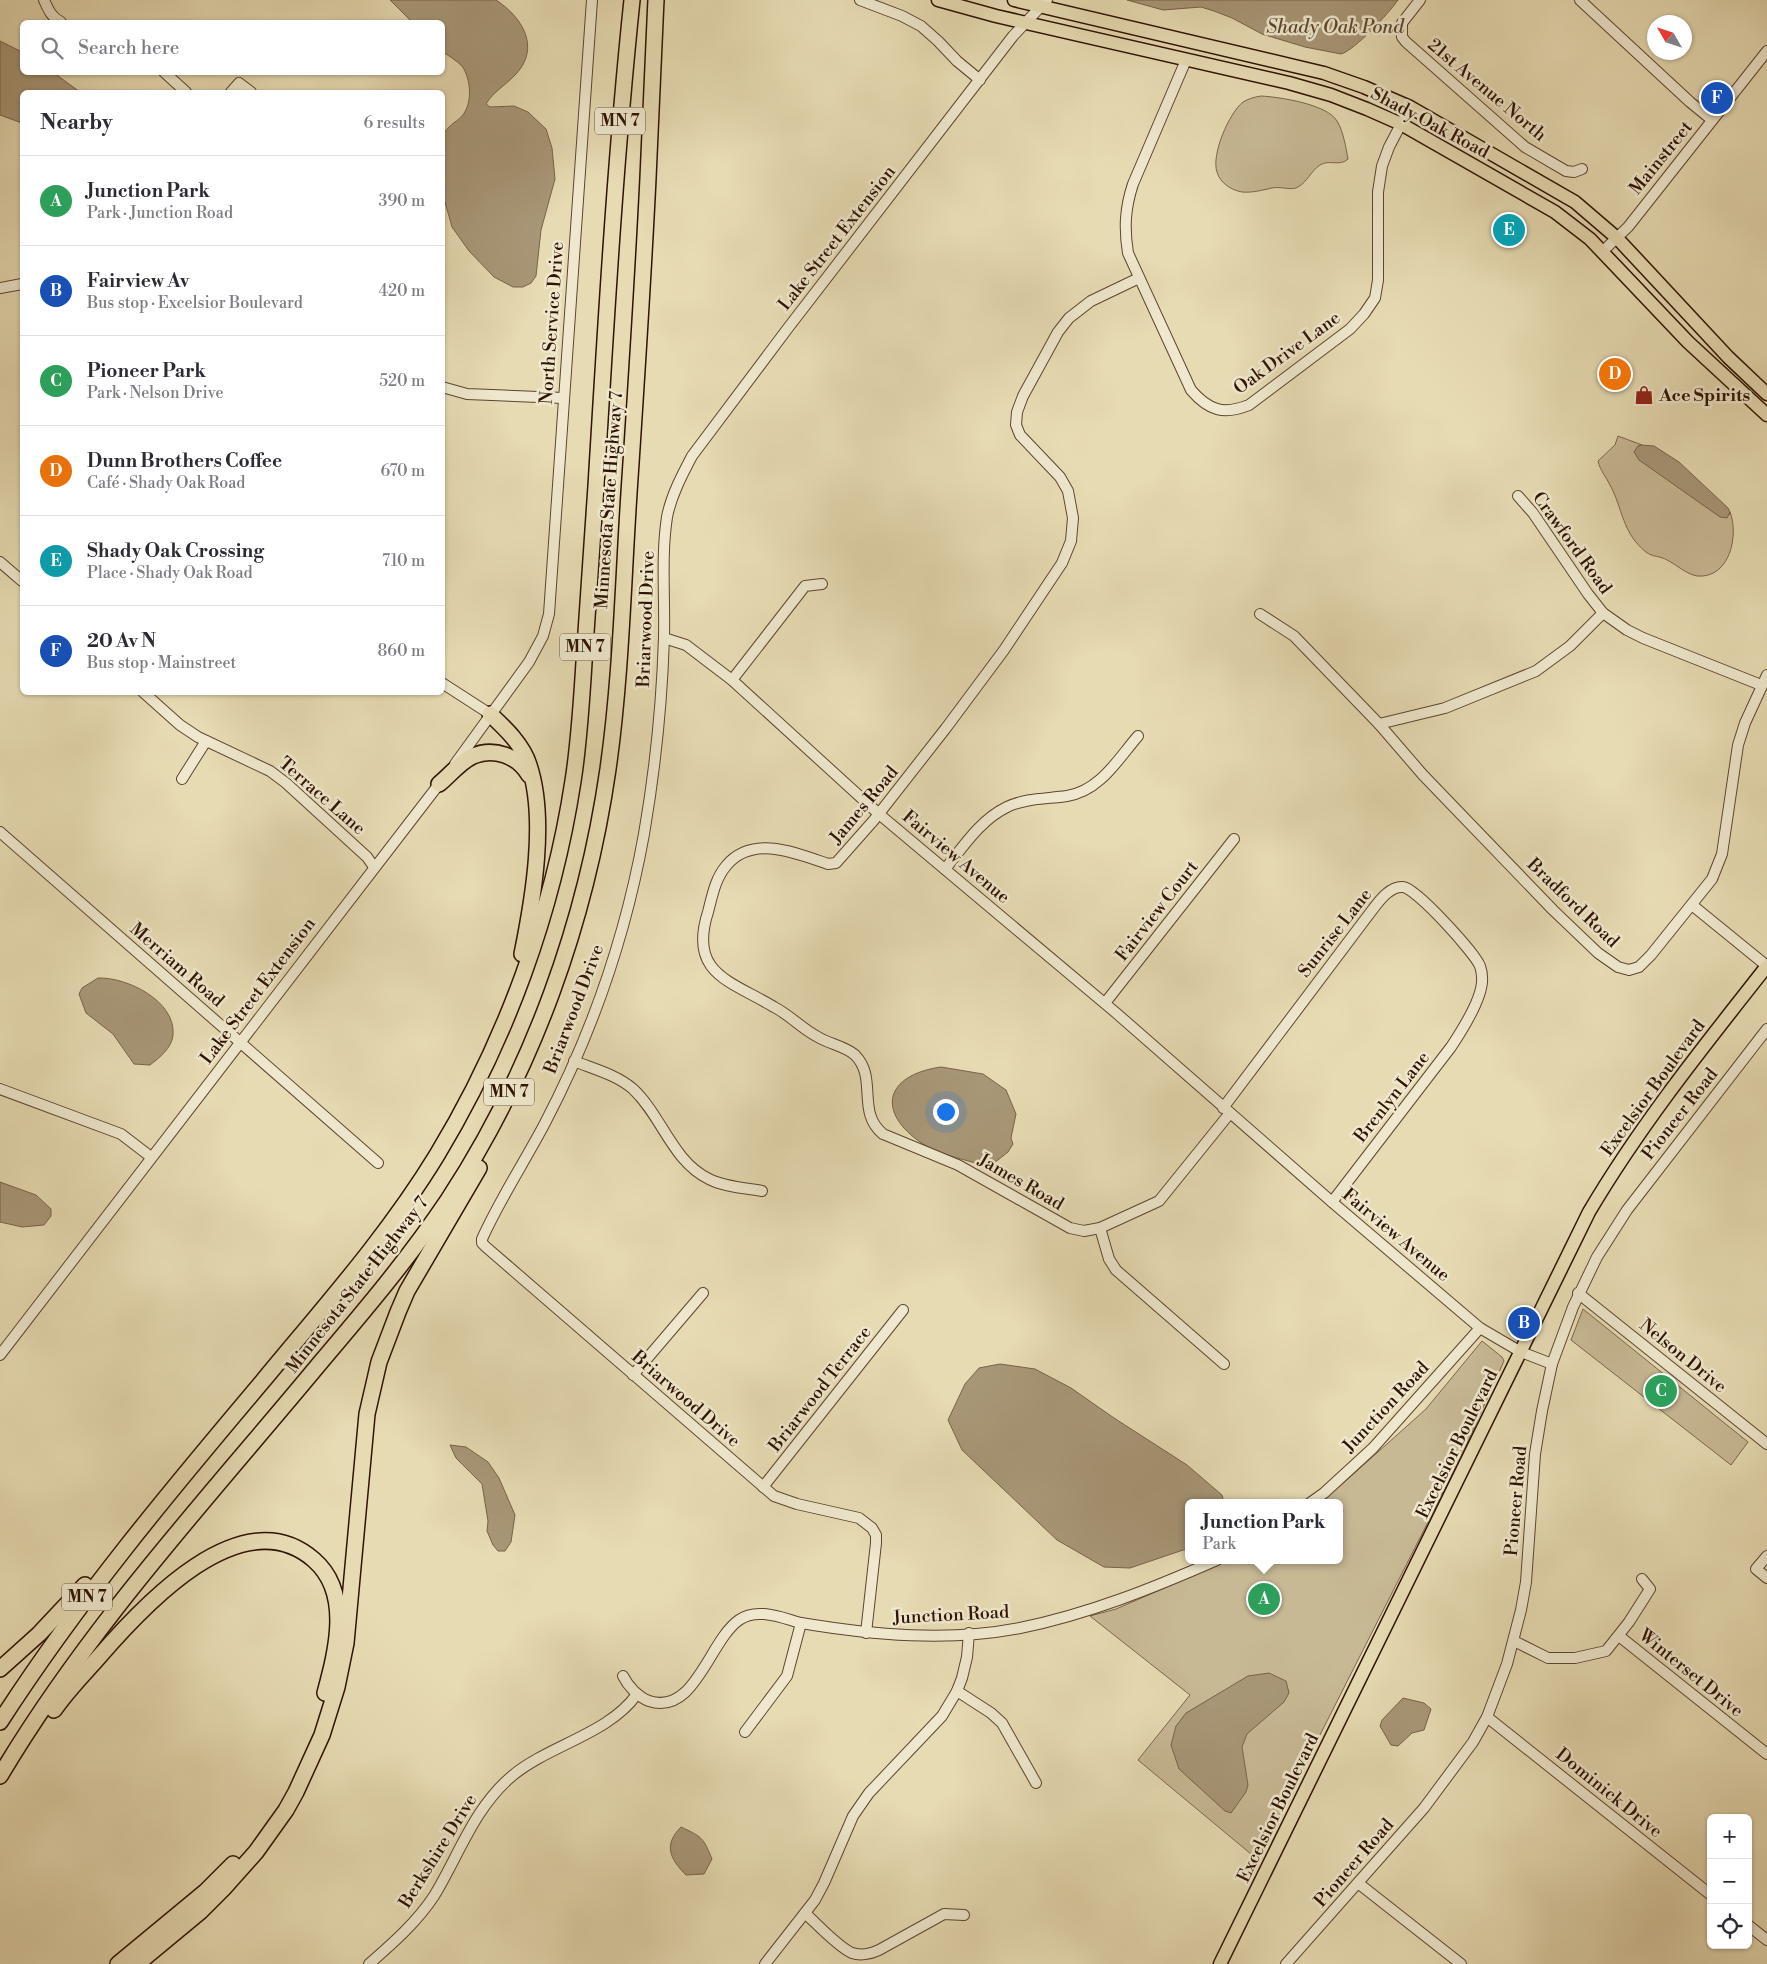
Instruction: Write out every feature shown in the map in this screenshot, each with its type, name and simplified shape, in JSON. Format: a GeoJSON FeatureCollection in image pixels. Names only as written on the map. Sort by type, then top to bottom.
{"type":"FeatureCollection","features":[{"type":"Feature","properties":{"kind":"highway","name":"Minnesota State Highway 7"},"geometry":{"type":"LineString","coordinates":[[0,1722],[44,1656],[87,1597],[181,1478],[336,1293],[397,1215],[438,1153],[457,1120],[496,1042],[520,984],[547,903],[574,776],[583,677],[612,223],[632,0]]}},
{"type":"Feature","properties":{"kind":"highway","name":"Minnesota State Highway 7"},"geometry":{"type":"LineString","coordinates":[[0,1776],[45,1706],[111,1616],[380,1291],[429,1228],[485,1138],[527,1056],[559,975],[580,905],[600,821],[609,764],[618,658],[643,265],[656,0]]}},
{"type":"Feature","properties":{"kind":"highway"},"geometry":{"type":"LineString","coordinates":[[652,76],[661,0]]}},
{"type":"Feature","properties":{"kind":"highway"},"geometry":{"type":"LineString","coordinates":[[490,714],[518,744],[529,764],[534,783],[536,829],[534,882],[521,956],[496,1042]]}},
{"type":"Feature","properties":{"kind":"highway"},"geometry":{"type":"LineString","coordinates":[[439,784],[474,756],[490,753],[508,756],[516,760],[528,772],[534,783]]}},
{"type":"Feature","properties":{"kind":"highway"},"geometry":{"type":"LineString","coordinates":[[144,1964],[224,1889],[256,1852],[293,1798],[322,1735],[337,1687],[346,1643],[370,1395],[379,1362],[407,1291],[438,1241],[492,1144],[527,1056]]}},
{"type":"Feature","properties":{"kind":"highway"},"geometry":{"type":"LineString","coordinates":[[0,1669],[39,1634],[69,1603],[181,1478]]}},
{"type":"Feature","properties":{"kind":"highway"},"geometry":{"type":"LineString","coordinates":[[0,1784],[59,1702],[126,1626],[159,1594],[190,1570],[236,1547],[266,1541],[286,1544],[303,1552],[317,1563],[329,1579],[335,1594],[338,1612],[331,1667],[314,1727],[291,1779],[261,1829],[220,1878],[118,1964]]}},
{"type":"Feature","properties":{"kind":"highway"},"geometry":{"type":"LineString","coordinates":[[137,1964],[178,1931]]}},
{"type":"Feature","properties":{"kind":"main road","name":"Shady Oak Road"},"geometry":{"type":"LineString","coordinates":[[938,0],[1024,23],[1289,83],[1331,95],[1401,124],[1555,212],[1583,233],[1688,342],[1767,415]]}},
{"type":"Feature","properties":{"kind":"main road","name":"Shady Oak Road"},"geometry":{"type":"LineString","coordinates":[[1014,0],[1044,3],[1324,73],[1364,86],[1410,107],[1568,198],[1589,213],[1617,238],[1728,357],[1767,394]]}},
{"type":"Feature","properties":{"kind":"main road","name":"Excelsior Boulevard"},"geometry":{"type":"LineString","coordinates":[[1220,1964],[1585,1220],[1628,1148],[1665,1096],[1767,966]]}},
{"type":"Feature","properties":{"kind":"street"},"geometry":{"type":"LineString","coordinates":[[44,0],[49,12],[59,20]]}},
{"type":"Feature","properties":{"kind":"street","name":"North Service Drive"},"geometry":{"type":"LineString","coordinates":[[539,646],[549,614],[592,0]]}},
{"type":"Feature","properties":{"kind":"street"},"geometry":{"type":"LineString","coordinates":[[860,0],[902,16],[921,26],[957,61],[980,80]]}},
{"type":"Feature","properties":{"kind":"street","name":"21st Avenue North"},"geometry":{"type":"LineString","coordinates":[[1420,0],[1402,24],[1402,37],[1525,147],[1566,171],[1574,172],[1582,169]]}},
{"type":"Feature","properties":{"kind":"street"},"geometry":{"type":"LineString","coordinates":[[1580,0],[1712,120]]}},
{"type":"Feature","properties":{"kind":"street","name":"Lake Street Extension"},"geometry":{"type":"LineString","coordinates":[[681,476],[705,438],[1024,23],[1044,3]]}},
{"type":"Feature","properties":{"kind":"street","name":"Mainstreet"},"geometry":{"type":"LineString","coordinates":[[1603,252],[1628,227],[1767,51]]}},
{"type":"Feature","properties":{"kind":"street","name":"Oak Drive Lane"},"geometry":{"type":"LineString","coordinates":[[1186,60],[1127,201],[1125,235],[1128,253],[1191,390],[1199,400],[1210,408],[1224,411],[1237,410],[1249,405],[1350,329],[1375,298],[1378,280],[1380,178],[1384,159],[1410,107]]}},
{"type":"Feature","properties":{"kind":"street"},"geometry":{"type":"LineString","coordinates":[[167,75],[184,90]]}},
{"type":"Feature","properties":{"kind":"street"},"geometry":{"type":"LineString","coordinates":[[233,90],[239,83],[248,90]]}},
{"type":"Feature","properties":{"kind":"street","name":"James Road"},"geometry":{"type":"LineString","coordinates":[[1100,1228],[1084,1230],[1070,1228],[958,1165],[883,1134],[875,1128],[871,1120],[865,1071],[854,1055],[846,1049],[816,1037],[777,1008],[720,977],[710,965],[703,951],[702,936],[705,920],[721,873],[733,859],[750,850],[769,848],[828,864],[836,863],[879,814],[946,728],[1004,650],[1062,563],[1071,541],[1073,518],[1068,491],[1060,477],[1020,435],[1016,425],[1017,412],[1022,396],[1058,332],[1069,318],[1091,301],[1139,278]]}},
{"type":"Feature","properties":{"kind":"street"},"geometry":{"type":"LineString","coordinates":[[0,288],[20,284]]}},
{"type":"Feature","properties":{"kind":"street"},"geometry":{"type":"LineString","coordinates":[[445,388],[467,394],[563,398]]}},
{"type":"Feature","properties":{"kind":"street","name":"Briarwood Drive"},"geometry":{"type":"LineString","coordinates":[[681,476],[668,516],[665,543],[664,638],[654,770],[643,836],[628,906],[607,974],[574,1062],[542,1129],[484,1234],[482,1243],[632,1375],[774,1496],[784,1501],[859,1518],[872,1528],[876,1535],[876,1543],[866,1632]]}},
{"type":"Feature","properties":{"kind":"street","name":"Crawford Road"},"geometry":{"type":"LineString","coordinates":[[1518,496],[1533,513],[1603,613],[1627,630],[1643,638],[1761,685]]}},
{"type":"Feature","properties":{"kind":"street"},"geometry":{"type":"LineString","coordinates":[[0,562],[20,579]]}},
{"type":"Feature","properties":{"kind":"street"},"geometry":{"type":"LineString","coordinates":[[732,680],[805,586],[822,584]]}},
{"type":"Feature","properties":{"kind":"street"},"geometry":{"type":"LineString","coordinates":[[1379,724],[1445,708],[1536,671],[1555,659],[1603,613]]}},
{"type":"Feature","properties":{"kind":"street","name":"Bradford Road"},"geometry":{"type":"LineString","coordinates":[[1260,614],[1283,627],[1294,636],[1553,910],[1598,953],[1618,967],[1629,970],[1639,967],[1651,955],[1712,879],[1722,854],[1738,745],[1761,685],[1767,675]]}},
{"type":"Feature","properties":{"kind":"street","name":"Fairview Avenue"},"geometry":{"type":"LineString","coordinates":[[664,638],[686,645],[732,680],[879,814],[1104,1003],[1480,1328],[1521,1352],[1552,1364]]}},
{"type":"Feature","properties":{"kind":"street","name":"Lake Street Extension"},"geometry":{"type":"LineString","coordinates":[[0,1355],[439,784],[539,646]]}},
{"type":"Feature","properties":{"kind":"street"},"geometry":{"type":"LineString","coordinates":[[445,685],[490,714]]}},
{"type":"Feature","properties":{"kind":"street","name":"Terrace Lane"},"geometry":{"type":"LineString","coordinates":[[146,695],[180,725],[206,742],[253,762],[270,771],[286,783],[367,857],[374,867]]}},
{"type":"Feature","properties":{"kind":"street"},"geometry":{"type":"LineString","coordinates":[[945,869],[981,825],[994,814],[1025,800],[1068,796],[1082,792],[1106,774],[1138,736]]}},
{"type":"Feature","properties":{"kind":"street"},"geometry":{"type":"LineString","coordinates":[[182,779],[206,742]]}},
{"type":"Feature","properties":{"kind":"street","name":"Merriam Road"},"geometry":{"type":"LineString","coordinates":[[0,832],[378,1163]]}},
{"type":"Feature","properties":{"kind":"street","name":"Fairview Court"},"geometry":{"type":"LineString","coordinates":[[1104,1003],[1234,839]]}},
{"type":"Feature","properties":{"kind":"street","name":"Sunrise Lane"},"geometry":{"type":"LineString","coordinates":[[1100,1228],[1159,1200],[1227,1111],[1373,909],[1385,895],[1397,887],[1406,887],[1414,892],[1442,920],[1475,958],[1480,966],[1483,979],[1474,1008]]}},
{"type":"Feature","properties":{"kind":"street"},"geometry":{"type":"LineString","coordinates":[[1692,905],[1767,966]]}},
{"type":"Feature","properties":{"kind":"street","name":"Brenlyn Lane"},"geometry":{"type":"LineString","coordinates":[[1332,1202],[1451,1047],[1474,1008]]}},
{"type":"Feature","properties":{"kind":"street","name":"Pioneer Road"},"geometry":{"type":"LineString","coordinates":[[1286,1964],[1392,1845],[1451,1774],[1473,1742],[1487,1716],[1514,1641],[1526,1582],[1535,1454],[1542,1411],[1552,1364],[1578,1293],[1597,1257],[1627,1210],[1767,1029]]}},
{"type":"Feature","properties":{"kind":"street"},"geometry":{"type":"LineString","coordinates":[[574,1062],[612,1076],[634,1090],[679,1153],[710,1180],[762,1191]]}},
{"type":"Feature","properties":{"kind":"street"},"geometry":{"type":"LineString","coordinates":[[0,1089],[121,1134],[151,1157]]}},
{"type":"Feature","properties":{"kind":"street"},"geometry":{"type":"LineString","coordinates":[[1100,1228],[1109,1259],[1116,1270],[1224,1364]]}},
{"type":"Feature","properties":{"kind":"street"},"geometry":{"type":"LineString","coordinates":[[632,1375],[703,1293]]}},
{"type":"Feature","properties":{"kind":"street","name":"Nelson Drive"},"geometry":{"type":"LineString","coordinates":[[1578,1293],[1767,1444]]}},
{"type":"Feature","properties":{"kind":"street","name":"Briarwood Terrace"},"geometry":{"type":"LineString","coordinates":[[763,1487],[902,1310]]}},
{"type":"Feature","properties":{"kind":"street","name":"Junction Road"},"geometry":{"type":"LineString","coordinates":[[1316,1499],[1373,1448],[1480,1328]]}},
{"type":"Feature","properties":{"kind":"street"},"geometry":{"type":"LineString","coordinates":[[1767,1556],[1756,1569],[1767,1578]]}},
{"type":"Feature","properties":{"kind":"street","name":"Junction Road"},"geometry":{"type":"LineString","coordinates":[[637,1694],[645,1700],[657,1704],[675,1701],[685,1693],[729,1630],[739,1620],[750,1614],[764,1613],[801,1623],[866,1632],[888,1634],[969,1634],[1019,1628],[1086,1611],[1138,1593],[1207,1564]]}},
{"type":"Feature","properties":{"kind":"street","name":"Winterset Drive"},"geometry":{"type":"LineString","coordinates":[[1514,1641],[1548,1658],[1575,1658],[1606,1651],[1619,1636],[1650,1589],[1642,1579]]}},
{"type":"Feature","properties":{"kind":"street"},"geometry":{"type":"LineString","coordinates":[[745,1732],[787,1676],[801,1623]]}},
{"type":"Feature","properties":{"kind":"street"},"geometry":{"type":"LineString","coordinates":[[765,1964],[806,1914],[824,1883],[853,1816],[869,1793],[942,1716],[957,1691],[967,1657],[969,1634]]}},
{"type":"Feature","properties":{"kind":"street","name":"Winterset Drive"},"geometry":{"type":"LineString","coordinates":[[1619,1636],[1767,1754]]}},
{"type":"Feature","properties":{"kind":"street"},"geometry":{"type":"LineString","coordinates":[[623,1676],[628,1686],[637,1694]]}},
{"type":"Feature","properties":{"kind":"street"},"geometry":{"type":"LineString","coordinates":[[957,1691],[991,1713],[1002,1724],[1036,1783]]}},
{"type":"Feature","properties":{"kind":"street","name":"Berkshire Drive"},"geometry":{"type":"LineString","coordinates":[[369,1964],[413,1922],[433,1897],[463,1840],[490,1797],[511,1776],[534,1759],[574,1740],[606,1721],[629,1705],[637,1694]]}},
{"type":"Feature","properties":{"kind":"street","name":"Dominick Drive"},"geometry":{"type":"LineString","coordinates":[[1487,1716],[1707,1892]]}},
{"type":"Feature","properties":{"kind":"street"},"geometry":{"type":"LineString","coordinates":[[1358,1883],[1461,1964]]}},
{"type":"Feature","properties":{"kind":"street"},"geometry":{"type":"LineString","coordinates":[[806,1914],[844,1948],[852,1953],[861,1954],[879,1950],[944,1914],[964,1915]]}},
{"type":"Feature","properties":{"kind":"street"},"geometry":{"type":"LineString","coordinates":[[1752,1928],[1767,1940]]}},
{"type":"Feature","properties":{"kind":"shaded area"},"geometry":{"type":"Polygon","coordinates":[[[1261,96],[1302,102],[1332,115],[1341,129],[1348,159],[1342,162],[1323,163],[1304,182],[1295,188],[1275,188],[1246,192],[1230,188],[1218,176],[1217,172],[1217,155],[1222,135],[1232,115],[1243,102],[1261,96]]]}},
{"type":"Feature","properties":{"kind":"shaded area"},"geometry":{"type":"Polygon","coordinates":[[[1618,436],[1642,445],[1638,446],[1729,515],[1730,512],[1733,521],[1732,543],[1724,563],[1717,570],[1708,575],[1693,575],[1665,559],[1648,554],[1632,537],[1598,461],[1615,445],[1618,436]]]}},
{"type":"Feature","properties":{"kind":"shaded area"},"geometry":{"type":"Polygon","coordinates":[[[1583,1309],[1748,1442],[1731,1465],[1571,1340],[1583,1309]]]}},
{"type":"Feature","properties":{"kind":"shaded area"},"geometry":{"type":"Polygon","coordinates":[[[1482,1341],[1502,1357],[1504,1361],[1461,1457],[1257,1859],[1138,1760],[1190,1695],[1090,1616],[1116,1609],[1220,1564],[1343,1564],[1343,1499],[1322,1499],[1340,1486],[1426,1409],[1482,1341]]]}},
{"type":"Feature","properties":{"kind":"water"},"geometry":{"type":"Polygon","coordinates":[[[390,0],[496,0],[514,15],[525,33],[528,43],[523,64],[516,74],[486,104],[490,107],[514,106],[528,112],[546,129],[552,148],[555,179],[541,230],[536,276],[531,283],[523,287],[513,287],[494,277],[469,251],[452,227],[445,202],[445,133],[466,111],[469,98],[469,84],[462,66],[445,53],[445,20],[410,20],[390,0]]]}},
{"type":"Feature","properties":{"kind":"water","name":"Shady Oak Pond"},"geometry":{"type":"Polygon","coordinates":[[[1127,0],[1398,0],[1363,39],[1341,54],[1305,47],[1262,34],[1232,18],[1201,7],[1163,10],[1127,0]]]}},
{"type":"Feature","properties":{"kind":"water"},"geometry":{"type":"Polygon","coordinates":[[[0,41],[20,51],[20,75],[57,75],[77,90],[20,90],[20,122],[0,115],[0,41]]]}},
{"type":"Feature","properties":{"kind":"water"},"geometry":{"type":"Polygon","coordinates":[[[1638,446],[1654,446],[1679,462],[1728,508],[1730,512],[1727,518],[1720,517],[1639,460],[1634,452],[1638,446]]]}},
{"type":"Feature","properties":{"kind":"water"},"geometry":{"type":"Polygon","coordinates":[[[98,978],[110,979],[135,987],[147,993],[167,1012],[172,1023],[172,1040],[164,1052],[150,1065],[134,1064],[113,1034],[86,1013],[79,994],[82,988],[98,978]]]}},
{"type":"Feature","properties":{"kind":"water"},"geometry":{"type":"Polygon","coordinates":[[[941,1067],[983,1074],[1006,1090],[1016,1114],[1011,1138],[1013,1144],[1008,1152],[989,1167],[930,1148],[908,1132],[898,1120],[893,1108],[893,1096],[898,1086],[922,1071],[941,1067]]]}},
{"type":"Feature","properties":{"kind":"water"},"geometry":{"type":"Polygon","coordinates":[[[0,1182],[36,1195],[51,1209],[51,1216],[44,1225],[22,1227],[0,1222],[0,1182]]]}},
{"type":"Feature","properties":{"kind":"water"},"geometry":{"type":"Polygon","coordinates":[[[1000,1364],[1035,1369],[1071,1388],[1187,1465],[1222,1495],[1223,1499],[1185,1499],[1185,1549],[1130,1568],[1104,1567],[1057,1540],[962,1450],[948,1420],[965,1384],[979,1368],[1000,1364]]]}},
{"type":"Feature","properties":{"kind":"water"},"geometry":{"type":"Polygon","coordinates":[[[450,1445],[466,1447],[488,1462],[499,1478],[515,1515],[511,1542],[505,1551],[498,1551],[487,1531],[488,1521],[482,1484],[456,1458],[450,1445]]]}},
{"type":"Feature","properties":{"kind":"water"},"geometry":{"type":"Polygon","coordinates":[[[1269,1673],[1286,1681],[1289,1693],[1284,1702],[1247,1734],[1242,1747],[1248,1785],[1246,1792],[1231,1813],[1225,1811],[1179,1769],[1171,1745],[1176,1726],[1186,1713],[1248,1676],[1269,1673]]]}},
{"type":"Feature","properties":{"kind":"water"},"geometry":{"type":"Polygon","coordinates":[[[1403,1698],[1424,1703],[1431,1709],[1424,1730],[1412,1733],[1398,1746],[1391,1745],[1380,1726],[1382,1720],[1403,1698]]]}},
{"type":"Feature","properties":{"kind":"water"},"geometry":{"type":"Polygon","coordinates":[[[681,1827],[701,1838],[706,1846],[712,1859],[704,1874],[686,1875],[673,1858],[670,1846],[675,1834],[681,1827]]]}},
{"type":"Feature","properties":{"kind":"place","name":"20 Av N"},"geometry":{"type":"Point","coordinates":[1717,98]}},
{"type":"Feature","properties":{"kind":"place","name":"Shady Oak Crossing"},"geometry":{"type":"Point","coordinates":[1509,230]}},
{"type":"Feature","properties":{"kind":"place","name":"Dunn Brothers Coffee"},"geometry":{"type":"Point","coordinates":[1615,374]}},
{"type":"Feature","properties":{"kind":"place","name":"Ace Spirits"},"geometry":{"type":"Point","coordinates":[1644,395]}},
{"type":"Feature","properties":{"kind":"place","name":"Fairview Av"},"geometry":{"type":"Point","coordinates":[1524,1323]}},
{"type":"Feature","properties":{"kind":"place","name":"Pioneer Park"},"geometry":{"type":"Point","coordinates":[1661,1391]}},
{"type":"Feature","properties":{"kind":"place","name":"Junction Park"},"geometry":{"type":"Point","coordinates":[1264,1599]}}]}
